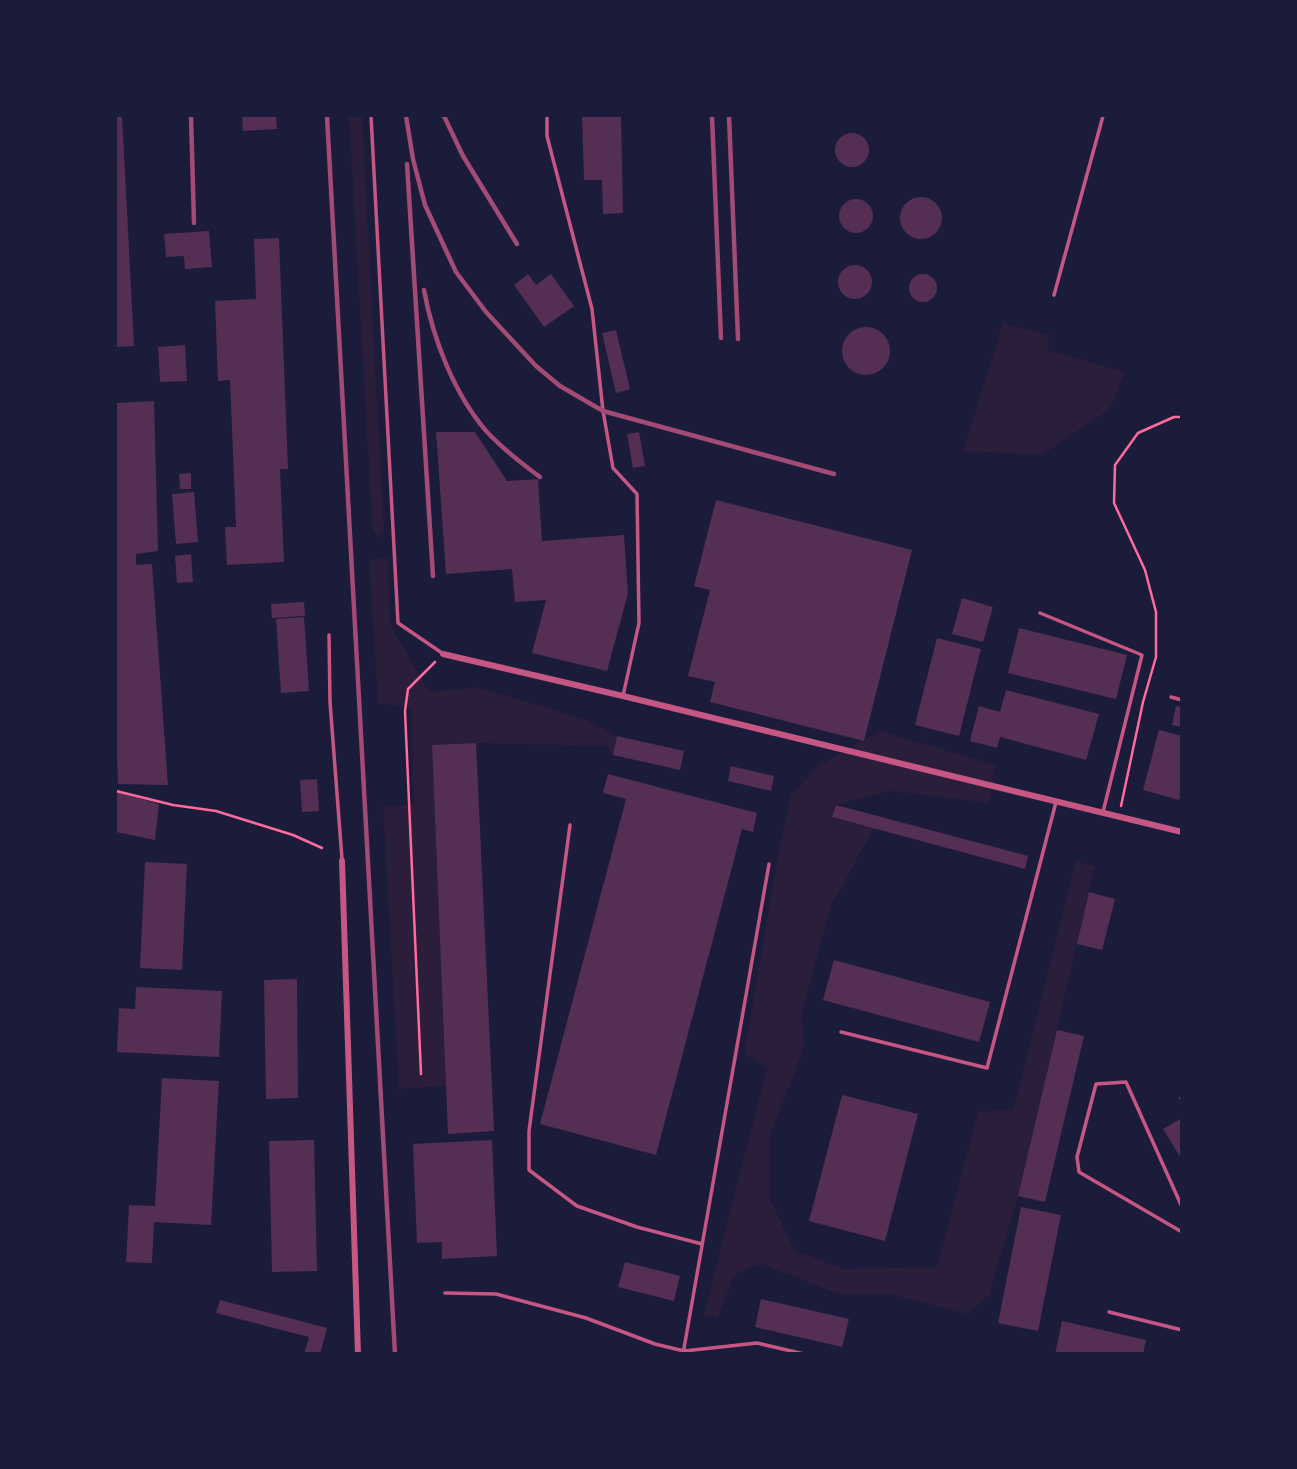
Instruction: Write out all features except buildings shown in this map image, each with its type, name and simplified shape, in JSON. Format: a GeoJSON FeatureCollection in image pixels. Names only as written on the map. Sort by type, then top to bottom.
{"type":"FeatureCollection","features":[{"type":"Feature","properties":{"kind":"street"},"geometry":{"type":"LineString","coordinates":[[443,654],[1181,832]]}},
{"type":"Feature","properties":{"kind":"street"},"geometry":{"type":"LineString","coordinates":[[342,862],[358,1353]]}},
{"type":"Feature","properties":{"kind":"lane"},"geometry":{"type":"LineString","coordinates":[[371,116],[398,623],[443,654]]}},
{"type":"Feature","properties":{"kind":"lane"},"geometry":{"type":"LineString","coordinates":[[547,116],[547,136],[592,309],[603,411],[613,468],[636,494],[639,623],[623,696]]}},
{"type":"Feature","properties":{"kind":"lane"},"geometry":{"type":"LineString","coordinates":[[1054,295],[1103,116]]}},
{"type":"Feature","properties":{"kind":"lane"},"geometry":{"type":"LineString","coordinates":[[1040,613],[1142,656],[1103,812]]}},
{"type":"Feature","properties":{"kind":"lane"},"geometry":{"type":"LineString","coordinates":[[329,635],[330,702],[342,862]]}},
{"type":"Feature","properties":{"kind":"lane"},"geometry":{"type":"LineString","coordinates":[[1171,697],[1181,700]]}},
{"type":"Feature","properties":{"kind":"lane"},"geometry":{"type":"LineString","coordinates":[[841,1032],[987,1068],[1056,801]]}},
{"type":"Feature","properties":{"kind":"lane"},"geometry":{"type":"LineString","coordinates":[[570,825],[529,1131],[529,1170],[577,1206],[638,1227],[702,1244]]}},
{"type":"Feature","properties":{"kind":"lane"},"geometry":{"type":"LineString","coordinates":[[683,1352],[769,864]]}},
{"type":"Feature","properties":{"kind":"lane"},"geometry":{"type":"LineString","coordinates":[[1181,1207],[1126,1082],[1096,1084],[1077,1157],[1079,1172],[1181,1232]]}},
{"type":"Feature","properties":{"kind":"lane"},"geometry":{"type":"LineString","coordinates":[[445,1293],[496,1294],[586,1318],[683,1352],[757,1343],[804,1353]]}},
{"type":"Feature","properties":{"kind":"lane"},"geometry":{"type":"LineString","coordinates":[[1108,1312],[1181,1330]]}},
{"type":"Feature","properties":{"kind":"path"},"geometry":{"type":"LineString","coordinates":[[1118,816],[1143,702],[1156,657],[1156,612],[1145,570],[1114,503],[1115,465],[1138,432],[1181,417]]}},
{"type":"Feature","properties":{"kind":"path"},"geometry":{"type":"LineString","coordinates":[[421,1073],[405,711],[408,689],[443,654]]}},
{"type":"Feature","properties":{"kind":"path"},"geometry":{"type":"LineString","coordinates":[[116,791],[173,805],[216,811],[293,835],[322,848]]}},
{"type":"Feature","properties":{"kind":"shaded area"},"geometry":{"type":"Polygon","coordinates":[[[349,116],[362,116],[384,533],[377,537],[373,532],[372,521],[349,116]]]}},
{"type":"Feature","properties":{"kind":"shaded area"},"geometry":{"type":"Polygon","coordinates":[[[1003,323],[1049,335],[1047,350],[1125,372],[1109,410],[1042,455],[963,451],[1003,323]]]}},
{"type":"Feature","properties":{"kind":"shaded area"},"geometry":{"type":"Polygon","coordinates":[[[388,558],[390,624],[429,692],[477,687],[581,718],[617,736],[613,755],[605,746],[476,743],[432,745],[446,1086],[399,1089],[383,807],[414,804],[411,706],[378,704],[369,560],[388,558]]]}},
{"type":"Feature","properties":{"kind":"shaded area"},"geometry":{"type":"Polygon","coordinates":[[[880,731],[995,765],[989,803],[891,791],[836,805],[833,818],[874,828],[830,908],[802,1013],[804,1048],[770,1135],[770,1199],[794,1250],[843,1269],[937,1267],[978,1112],[1014,1109],[1076,861],[1095,866],[1018,1196],[989,1295],[967,1314],[888,1294],[842,1295],[761,1264],[734,1275],[718,1318],[704,1314],[767,1068],[744,1054],[791,795],[818,766],[880,731]]]}},
{"type":"Feature","properties":{"kind":"railway"},"geometry":{"type":"LineString","coordinates":[[191,116],[194,223]]}},
{"type":"Feature","properties":{"kind":"railway"},"geometry":{"type":"LineString","coordinates":[[327,116],[395,1354]]}},
{"type":"Feature","properties":{"kind":"railway"},"geometry":{"type":"LineString","coordinates":[[406,116],[413,159],[425,205],[456,272],[486,312],[536,366],[560,386],[603,411],[834,474]]}},
{"type":"Feature","properties":{"kind":"railway"},"geometry":{"type":"LineString","coordinates":[[444,116],[463,156],[517,244]]}},
{"type":"Feature","properties":{"kind":"railway"},"geometry":{"type":"LineString","coordinates":[[712,116],[721,338]]}},
{"type":"Feature","properties":{"kind":"railway"},"geometry":{"type":"LineString","coordinates":[[729,116],[738,339]]}},
{"type":"Feature","properties":{"kind":"railway"},"geometry":{"type":"LineString","coordinates":[[407,164],[433,576]]}},
{"type":"Feature","properties":{"kind":"railway"},"geometry":{"type":"LineString","coordinates":[[424,290],[439,346],[464,401],[487,432],[512,456],[540,477]]}}]}
